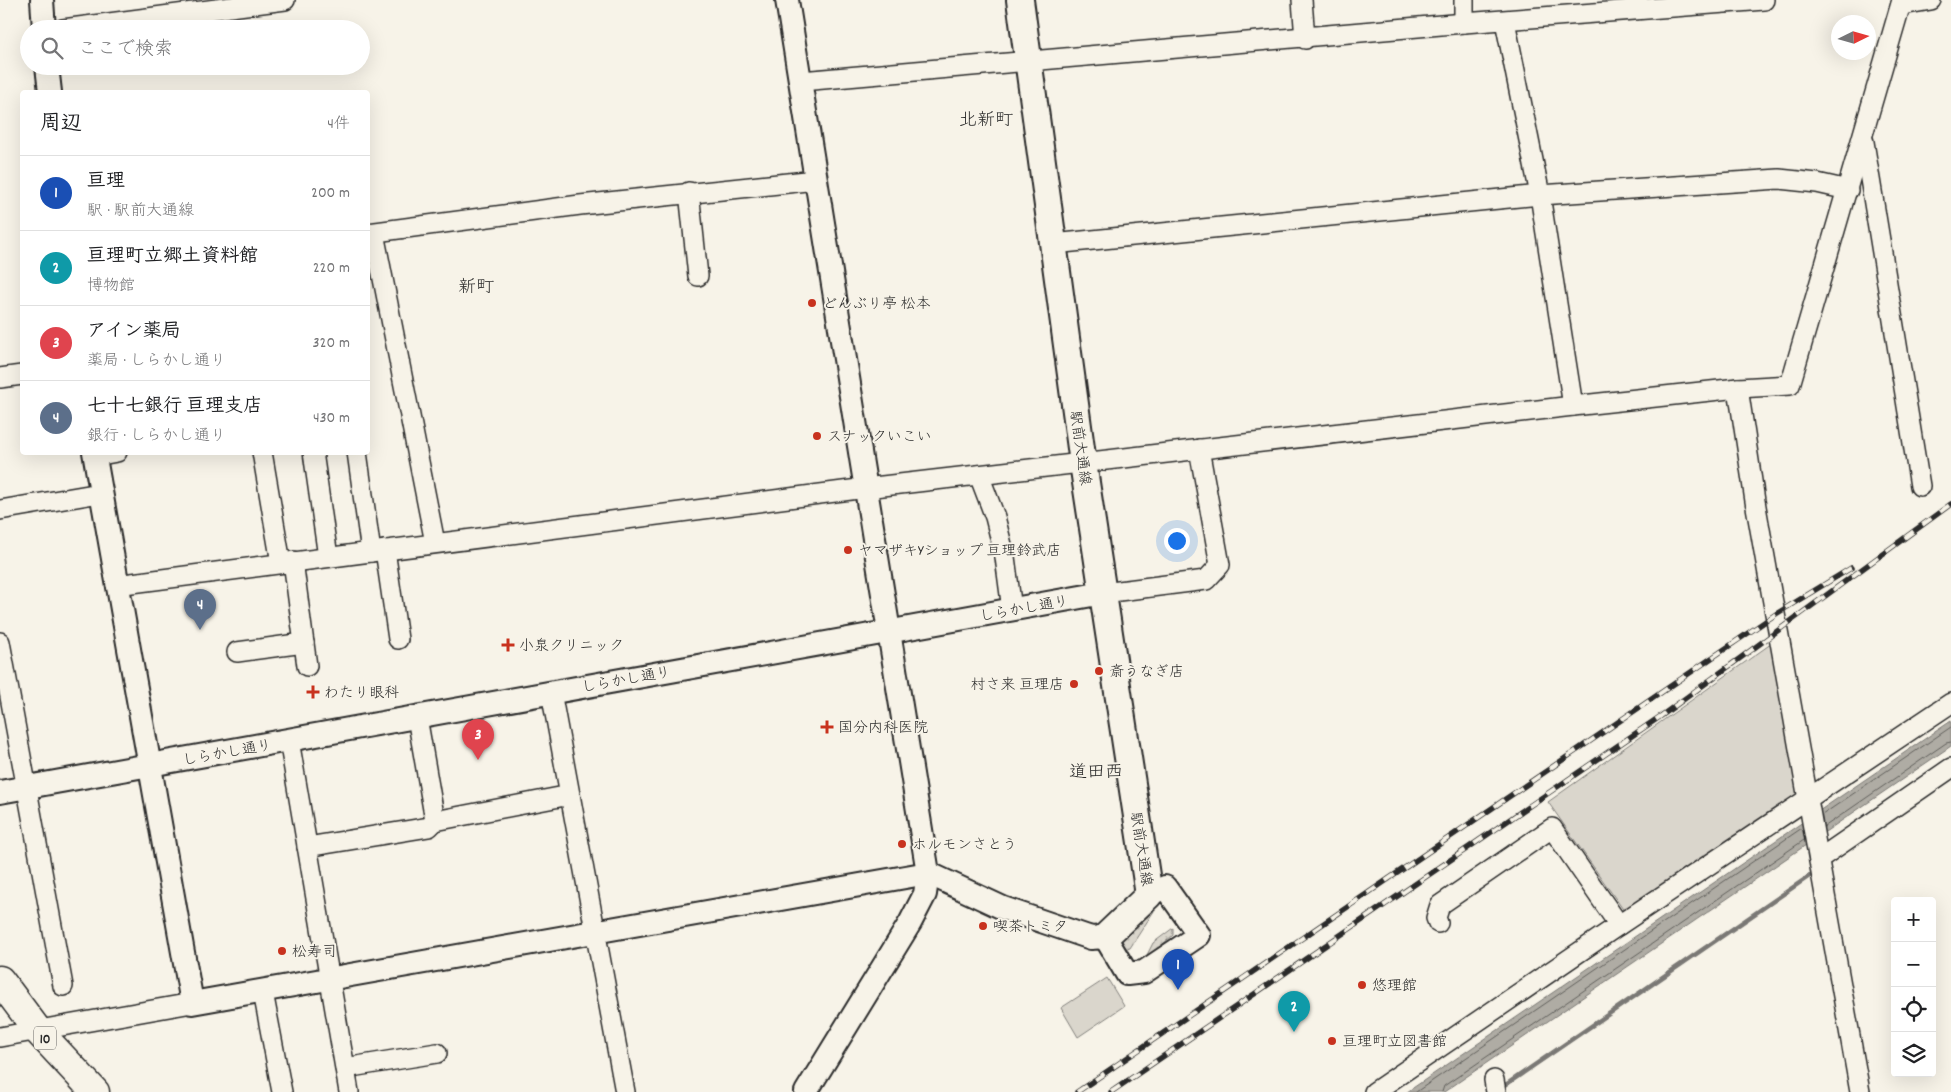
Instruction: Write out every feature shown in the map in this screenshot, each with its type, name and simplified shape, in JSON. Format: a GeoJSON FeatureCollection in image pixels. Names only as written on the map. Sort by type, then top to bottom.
{"type":"FeatureCollection","features":[{"type":"Feature","properties":{"kind":"main road","name":"駅前大通線"},"geometry":{"type":"LineString","coordinates":[[1020,0],[1083,463],[1149,895]]}},
{"type":"Feature","properties":{"kind":"main road"},"geometry":{"type":"LineString","coordinates":[[1105,937],[1149,895]]}},
{"type":"Feature","properties":{"kind":"main road","name":"10"},"geometry":{"type":"LineString","coordinates":[[0,980],[38,1031],[88,1089]]}},
{"type":"Feature","properties":{"kind":"street"},"geometry":{"type":"LineString","coordinates":[[42,0],[43,20]]}},
{"type":"Feature","properties":{"kind":"street"},"geometry":{"type":"LineString","coordinates":[[132,20],[285,0]]}},
{"type":"Feature","properties":{"kind":"street"},"geometry":{"type":"LineString","coordinates":[[787,0],[928,873],[924,894],[910,923],[806,1092]]}},
{"type":"Feature","properties":{"kind":"street"},"geometry":{"type":"LineString","coordinates":[[1302,0],[1305,39]]}},
{"type":"Feature","properties":{"kind":"street"},"geometry":{"type":"LineString","coordinates":[[1464,0],[1464,23]]}},
{"type":"Feature","properties":{"kind":"street"},"geometry":{"type":"LineString","coordinates":[[801,82],[1028,61],[1305,39],[1464,23],[1764,0]]}},
{"type":"Feature","properties":{"kind":"street"},"geometry":{"type":"LineString","coordinates":[[116,585],[328,556],[867,488],[1573,406],[1738,388],[1790,385],[1902,2],[1931,0]]}},
{"type":"Feature","properties":{"kind":"street"},"geometry":{"type":"LineString","coordinates":[[1505,21],[1540,195],[1573,406]]}},
{"type":"Feature","properties":{"kind":"street"},"geometry":{"type":"LineString","coordinates":[[48,75],[50,90]]}},
{"type":"Feature","properties":{"kind":"street"},"geometry":{"type":"LineString","coordinates":[[1863,137],[1920,486]]}},
{"type":"Feature","properties":{"kind":"street"},"geometry":{"type":"LineString","coordinates":[[435,543],[371,233],[689,192],[816,180]]}},
{"type":"Feature","properties":{"kind":"street"},"geometry":{"type":"LineString","coordinates":[[1053,244],[1540,195],[1779,180],[1817,183],[1848,190]]}},
{"type":"Feature","properties":{"kind":"street"},"geometry":{"type":"LineString","coordinates":[[689,192],[698,276]]}},
{"type":"Feature","properties":{"kind":"street"},"geometry":{"type":"LineString","coordinates":[[0,378],[20,375]]}},
{"type":"Feature","properties":{"kind":"street"},"geometry":{"type":"LineString","coordinates":[[1738,388],[1755,501],[1860,1092]]}},
{"type":"Feature","properties":{"kind":"street"},"geometry":{"type":"LineString","coordinates":[[1103,593],[1206,580],[1220,565],[1199,449]]}},
{"type":"Feature","properties":{"kind":"street"},"geometry":{"type":"LineString","coordinates":[[94,455],[148,766],[192,1003]]}},
{"type":"Feature","properties":{"kind":"street"},"geometry":{"type":"LineString","coordinates":[[263,455],[287,562],[307,666]]}},
{"type":"Feature","properties":{"kind":"street"},"geometry":{"type":"LineString","coordinates":[[313,455],[328,556]]}},
{"type":"Feature","properties":{"kind":"street"},"geometry":{"type":"LineString","coordinates":[[358,455],[398,639]]}},
{"type":"Feature","properties":{"kind":"street"},"geometry":{"type":"LineString","coordinates":[[979,475],[999,533],[1005,558],[1012,610]]}},
{"type":"Feature","properties":{"kind":"street"},"geometry":{"type":"LineString","coordinates":[[0,510],[100,493]]}},
{"type":"Feature","properties":{"kind":"street","name":"しらかし通り"},"geometry":{"type":"LineString","coordinates":[[0,792],[550,692],[890,633],[1103,593]]}},
{"type":"Feature","properties":{"kind":"street"},"geometry":{"type":"LineString","coordinates":[[0,642],[63,986]]}},
{"type":"Feature","properties":{"kind":"street"},"geometry":{"type":"LineString","coordinates":[[237,652],[304,643]]}},
{"type":"Feature","properties":{"kind":"street"},"geometry":{"type":"LineString","coordinates":[[550,692],[625,1092]]}},
{"type":"Feature","properties":{"kind":"street"},"geometry":{"type":"LineString","coordinates":[[1374,1092],[1619,925],[1810,804],[1951,703]]}},
{"type":"Feature","properties":{"kind":"street"},"geometry":{"type":"LineString","coordinates":[[417,717],[435,821]]}},
{"type":"Feature","properties":{"kind":"street"},"geometry":{"type":"LineString","coordinates":[[288,740],[349,1092]]}},
{"type":"Feature","properties":{"kind":"street"},"geometry":{"type":"LineString","coordinates":[[1818,854],[1951,768]]}},
{"type":"Feature","properties":{"kind":"street"},"geometry":{"type":"LineString","coordinates":[[307,847],[429,827],[435,821],[570,795]]}},
{"type":"Feature","properties":{"kind":"street"},"geometry":{"type":"LineString","coordinates":[[1438,922],[1436,918],[1440,906],[1552,828],[1619,925]]}},
{"type":"Feature","properties":{"kind":"street"},"geometry":{"type":"LineString","coordinates":[[0,1037],[928,873],[1003,908],[1091,938],[1105,937],[1127,974],[1144,972],[1198,935],[1165,887],[1149,895]]}},
{"type":"Feature","properties":{"kind":"street"},"geometry":{"type":"LineString","coordinates":[[263,992],[282,1092]]}},
{"type":"Feature","properties":{"kind":"street"},"geometry":{"type":"LineString","coordinates":[[345,1068],[437,1053]]}},
{"type":"Feature","properties":{"kind":"shaded area"},"geometry":{"type":"Polygon","coordinates":[[[1775,641],[1803,796],[1627,915],[1548,802],[1775,641]]]}},
{"type":"Feature","properties":{"kind":"shaded area"},"geometry":{"type":"Polygon","coordinates":[[[1152,909],[1154,911],[1130,948],[1122,951],[1118,931],[1152,909]]]}},
{"type":"Feature","properties":{"kind":"shaded area"},"geometry":{"type":"Polygon","coordinates":[[[1173,928],[1173,935],[1154,952],[1147,955],[1153,943],[1173,928]]]}},
{"type":"Feature","properties":{"kind":"shaded area"},"geometry":{"type":"Polygon","coordinates":[[[1107,978],[1124,1006],[1078,1037],[1061,1008],[1107,978]]]}},
{"type":"Feature","properties":{"kind":"water"},"geometry":{"type":"Polygon","coordinates":[[[1951,721],[1951,746],[1444,1092],[1407,1092],[1951,721]]]}},
{"type":"Feature","properties":{"kind":"waterway"},"geometry":{"type":"LineString","coordinates":[[1504,1086],[1811,875]]}},
{"type":"Feature","properties":{"kind":"railway"},"geometry":{"type":"LineString","coordinates":[[1111,1092],[1661,716],[1951,504]]}},
{"type":"Feature","properties":{"kind":"railway"},"geometry":{"type":"LineString","coordinates":[[1077,1092],[1776,614],[1851,568]]}},
{"type":"Feature","properties":{"kind":"place","name":"どんぶり亭 松本"},"geometry":{"type":"Point","coordinates":[812,303]}},
{"type":"Feature","properties":{"kind":"place","name":"スナックいこい"},"geometry":{"type":"Point","coordinates":[817,436]}},
{"type":"Feature","properties":{"kind":"place","name":"ヤマザキYショップ 亘理鈴武店"},"geometry":{"type":"Point","coordinates":[848,550]}},
{"type":"Feature","properties":{"kind":"place","name":"七十七銀行 亘理支店"},"geometry":{"type":"Point","coordinates":[200,630]}},
{"type":"Feature","properties":{"kind":"place","name":"小泉クリニック"},"geometry":{"type":"Point","coordinates":[508,645]}},
{"type":"Feature","properties":{"kind":"place","name":"斎うなぎ店"},"geometry":{"type":"Point","coordinates":[1099,671]}},
{"type":"Feature","properties":{"kind":"place","name":"村さ来 亘理店"},"geometry":{"type":"Point","coordinates":[1074,684]}},
{"type":"Feature","properties":{"kind":"place","name":"わたり眼科"},"geometry":{"type":"Point","coordinates":[313,692]}},
{"type":"Feature","properties":{"kind":"place","name":"国分内科医院"},"geometry":{"type":"Point","coordinates":[827,727]}},
{"type":"Feature","properties":{"kind":"place","name":"アイン薬局"},"geometry":{"type":"Point","coordinates":[478,760]}},
{"type":"Feature","properties":{"kind":"place","name":"ホルモンさとう"},"geometry":{"type":"Point","coordinates":[902,844]}},
{"type":"Feature","properties":{"kind":"place","name":"喫茶トミタ"},"geometry":{"type":"Point","coordinates":[983,926]}},
{"type":"Feature","properties":{"kind":"place","name":"松寿司"},"geometry":{"type":"Point","coordinates":[282,951]}},
{"type":"Feature","properties":{"kind":"place","name":"悠理館"},"geometry":{"type":"Point","coordinates":[1362,985]}},
{"type":"Feature","properties":{"kind":"place","name":"亘理"},"geometry":{"type":"Point","coordinates":[1178,990]}},
{"type":"Feature","properties":{"kind":"place","name":"亘理町立郷土資料館"},"geometry":{"type":"Point","coordinates":[1294,1032]}},
{"type":"Feature","properties":{"kind":"place","name":"亘理町立図書館"},"geometry":{"type":"Point","coordinates":[1332,1041]}},
{"type":"Feature","properties":{"kind":"district","name":"北新町"},"geometry":{"type":"Point","coordinates":[986,119]}},
{"type":"Feature","properties":{"kind":"district","name":"新町"},"geometry":{"type":"Point","coordinates":[476,286]}},
{"type":"Feature","properties":{"kind":"district","name":"道田西"},"geometry":{"type":"Point","coordinates":[1096,771]}}]}
